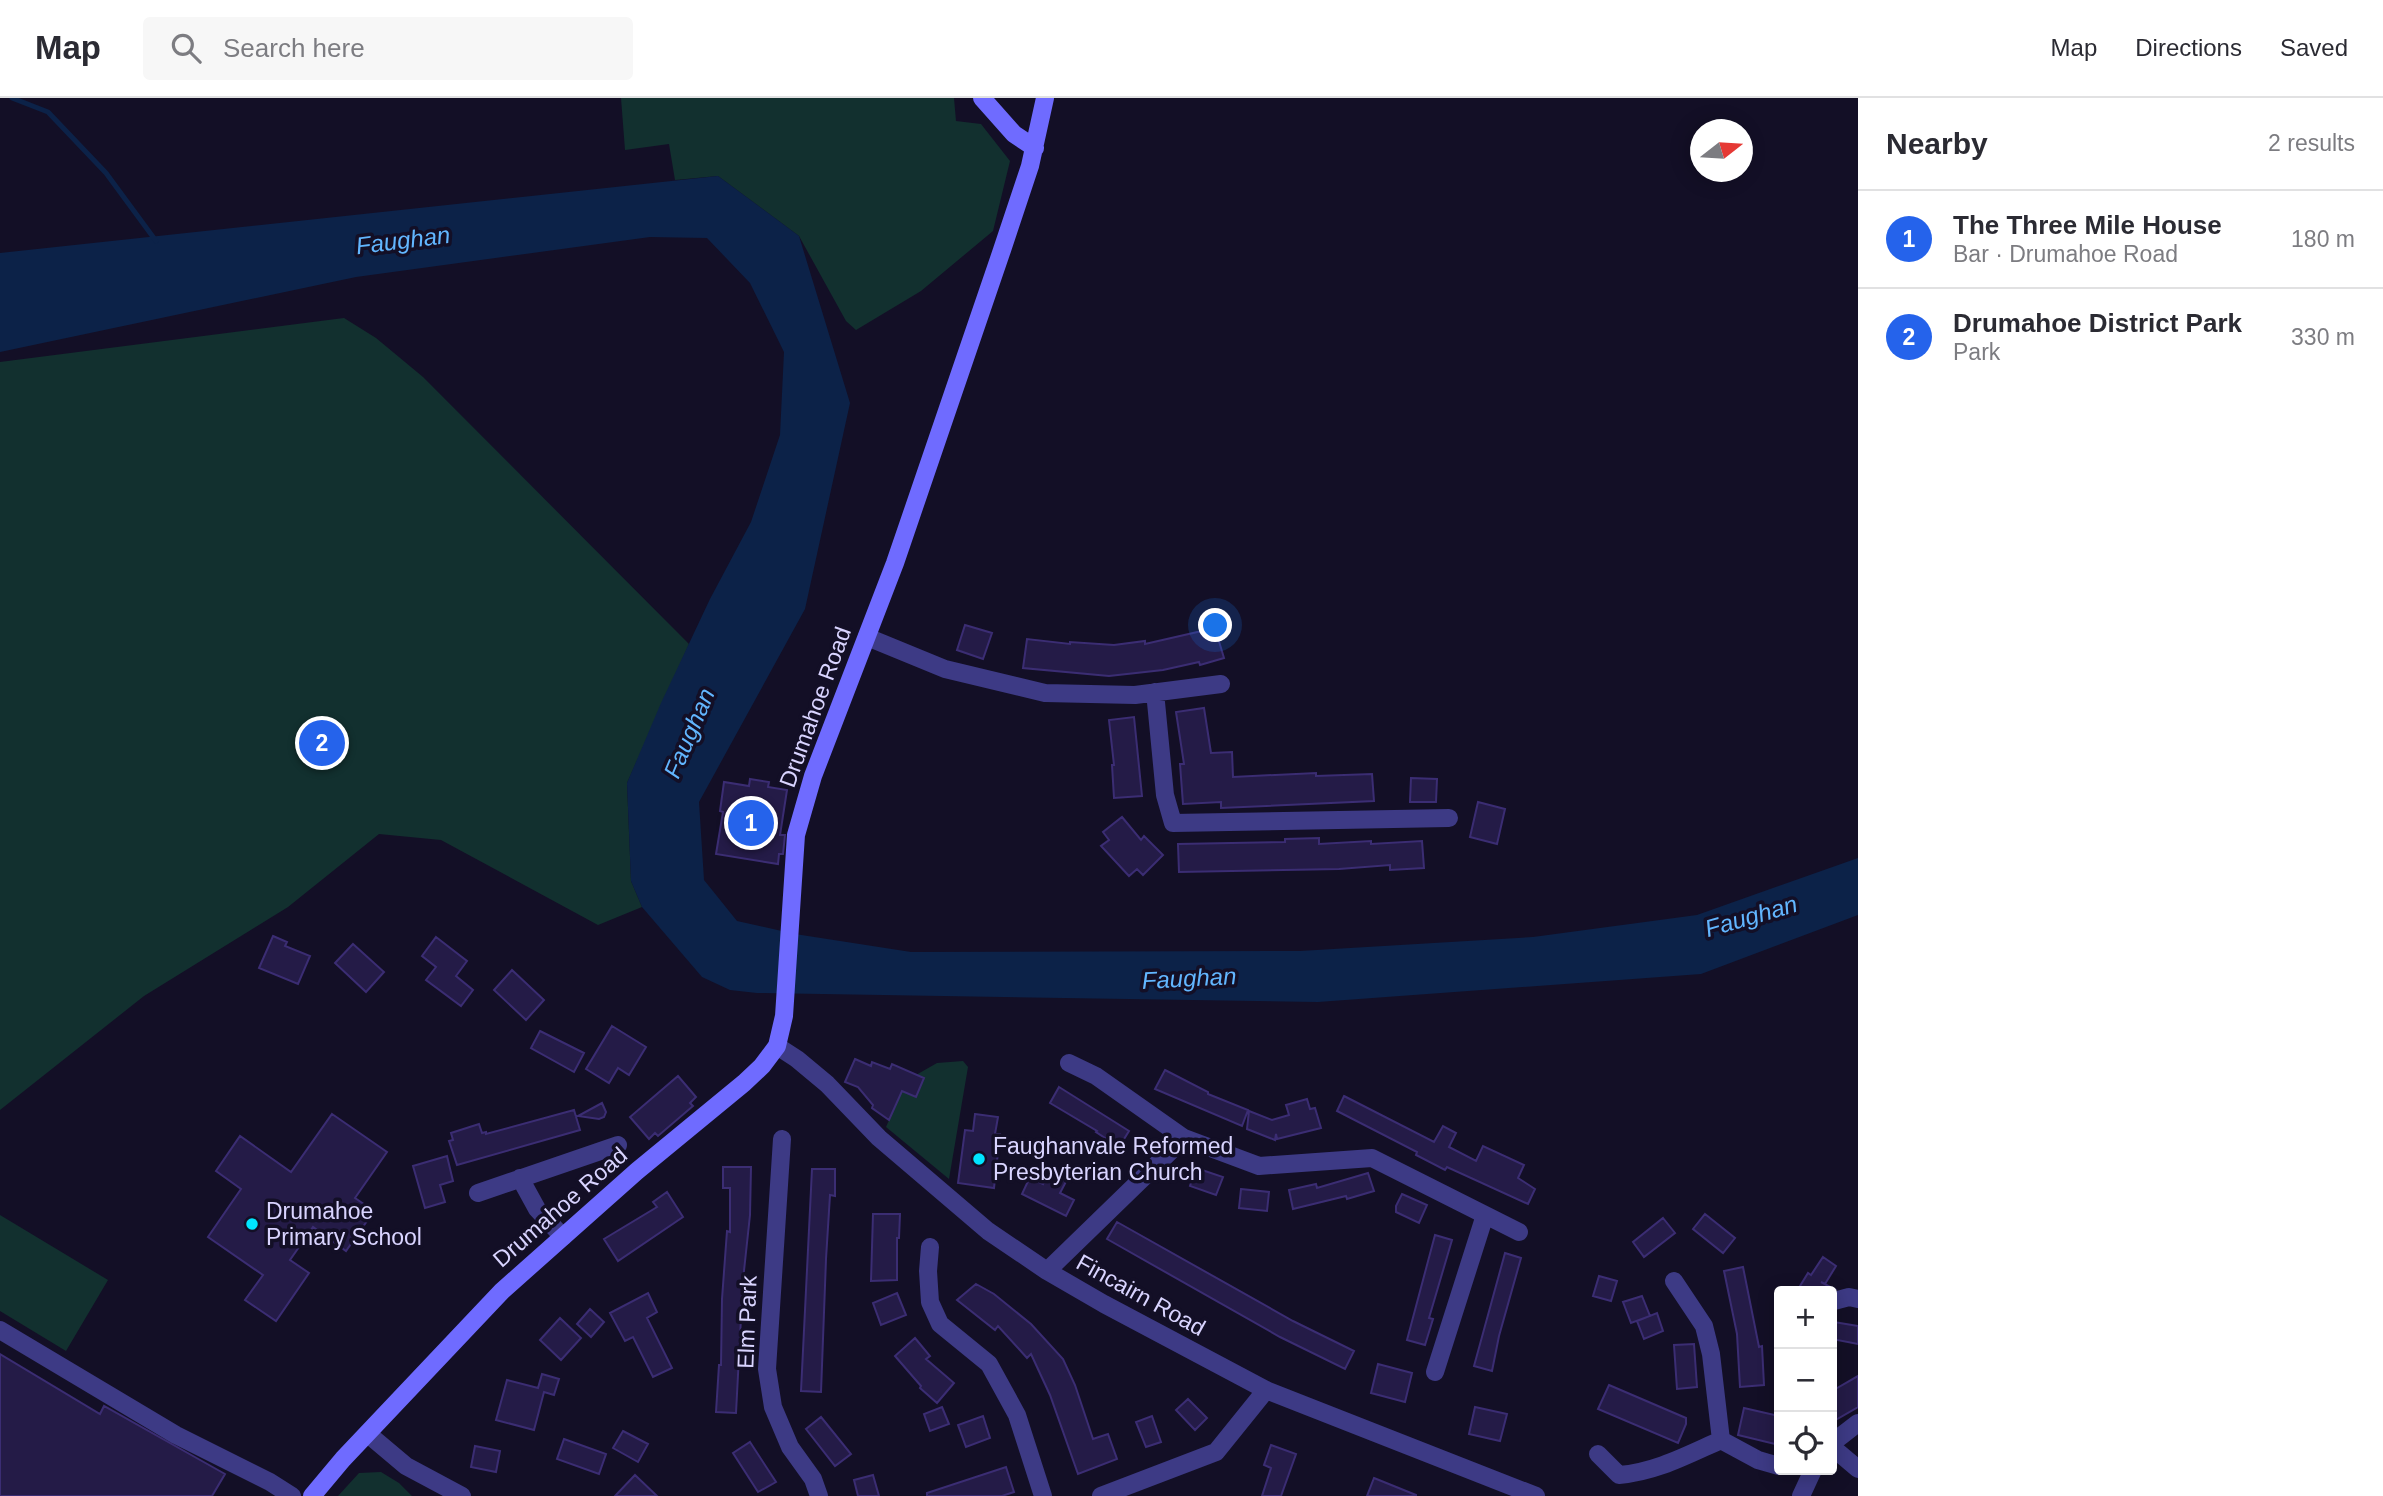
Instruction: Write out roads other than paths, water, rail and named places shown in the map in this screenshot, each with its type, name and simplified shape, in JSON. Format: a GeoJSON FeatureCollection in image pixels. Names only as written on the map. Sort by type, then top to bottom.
{"type":"FeatureCollection","features":[{"type":"Feature","properties":{"kind":"street"},"geometry":{"type":"LineString","coordinates":[[982,98],[1014,134],[1035,148]]}},
{"type":"Feature","properties":{"kind":"street","name":"Drumahoe Road"},"geometry":{"type":"LineString","coordinates":[[312,1496],[343,1459],[502,1291],[637,1171],[744,1083],[762,1066],[777,1046],[784,1016],[796,835],[813,776],[895,563],[948,410],[1035,148],[1045,98]]}},
{"type":"Feature","properties":{"kind":"street"},"geometry":{"type":"LineString","coordinates":[[867,637],[946,669],[1045,693],[1135,695],[1221,684]]}},
{"type":"Feature","properties":{"kind":"street"},"geometry":{"type":"LineString","coordinates":[[1155,692],[1166,795],[1173,823],[1449,818]]}},
{"type":"Feature","properties":{"kind":"street","name":"Fincairn Road"},"geometry":{"type":"LineString","coordinates":[[777,1046],[827,1084],[879,1138],[988,1231],[1047,1271],[1266,1391],[1536,1496]]}},
{"type":"Feature","properties":{"kind":"street"},"geometry":{"type":"LineString","coordinates":[[1069,1063],[1096,1076],[1184,1138],[1259,1167],[1372,1158],[1519,1232]]}},
{"type":"Feature","properties":{"kind":"street"},"geometry":{"type":"LineString","coordinates":[[1047,1271],[1184,1138]]}},
{"type":"Feature","properties":{"kind":"street","name":"Elm Park"},"geometry":{"type":"LineString","coordinates":[[782,1139],[768,1369],[773,1407],[790,1447],[813,1479],[819,1496]]}},
{"type":"Feature","properties":{"kind":"street"},"geometry":{"type":"LineString","coordinates":[[478,1193],[618,1145]]}},
{"type":"Feature","properties":{"kind":"street"},"geometry":{"type":"LineString","coordinates":[[520,1178],[537,1209],[563,1237]]}},
{"type":"Feature","properties":{"kind":"street"},"geometry":{"type":"LineString","coordinates":[[1436,1372],[1485,1215]]}},
{"type":"Feature","properties":{"kind":"street"},"geometry":{"type":"LineString","coordinates":[[930,1247],[930,1303],[940,1324],[989,1364],[1017,1415],[1042,1496]]}},
{"type":"Feature","properties":{"kind":"street"},"geometry":{"type":"LineString","coordinates":[[1674,1282],[1704,1326],[1712,1354],[1721,1440]]}},
{"type":"Feature","properties":{"kind":"street"},"geometry":{"type":"LineString","coordinates":[[1837,1300],[1849,1297],[1858,1299]]}},
{"type":"Feature","properties":{"kind":"street"},"geometry":{"type":"LineString","coordinates":[[0,1330],[176,1435],[270,1482],[292,1496]]}},
{"type":"Feature","properties":{"kind":"street"},"geometry":{"type":"LineString","coordinates":[[1101,1496],[1149,1488],[1216,1452],[1266,1391]]}},
{"type":"Feature","properties":{"kind":"street"},"geometry":{"type":"LineString","coordinates":[[1837,1441],[1858,1423]]}},
{"type":"Feature","properties":{"kind":"street"},"geometry":{"type":"LineString","coordinates":[[368,1434],[440,1492],[462,1496]]}},
{"type":"Feature","properties":{"kind":"street"},"geometry":{"type":"LineString","coordinates":[[1598,1454],[1619,1475],[1635,1474],[1654,1469],[1721,1440]]}},
{"type":"Feature","properties":{"kind":"street"},"geometry":{"type":"LineString","coordinates":[[1721,1440],[1758,1460],[1774,1465]]}},
{"type":"Feature","properties":{"kind":"street"},"geometry":{"type":"LineString","coordinates":[[1837,1450],[1858,1469]]}},
{"type":"Feature","properties":{"kind":"street"},"geometry":{"type":"LineString","coordinates":[[1801,1496],[1805,1475]]}},
{"type":"Feature","properties":{"kind":"water","name":"Faughan"},"geometry":{"type":"Polygon","coordinates":[[[718,176],[799,236],[850,403],[805,609],[699,802],[704,880],[737,921],[795,934],[911,952],[1300,951],[1533,937],[1697,915],[1858,858],[1858,915],[1701,974],[1318,1002],[757,993],[730,990],[702,977],[642,907],[631,881],[627,783],[710,599],[751,522],[780,435],[784,352],[750,283],[707,238],[650,237],[356,277],[0,352],[0,253],[718,176]]]}},
{"type":"Feature","properties":{"kind":"waterway"},"geometry":{"type":"LineString","coordinates":[[12,98],[48,112],[106,173],[156,241]]}},
{"type":"Feature","properties":{"kind":"place","name":"Drumahoe District Park"},"geometry":{"type":"Point","coordinates":[322,743]}},
{"type":"Feature","properties":{"kind":"place","name":"The Three Mile House"},"geometry":{"type":"Point","coordinates":[751,823]}},
{"type":"Feature","properties":{"kind":"place","name":"Faughanvale Reformed Presbyterian Church"},"geometry":{"type":"Point","coordinates":[979,1159]}},
{"type":"Feature","properties":{"kind":"place","name":"Drumahoe Primary School"},"geometry":{"type":"Point","coordinates":[252,1224]}}]}
